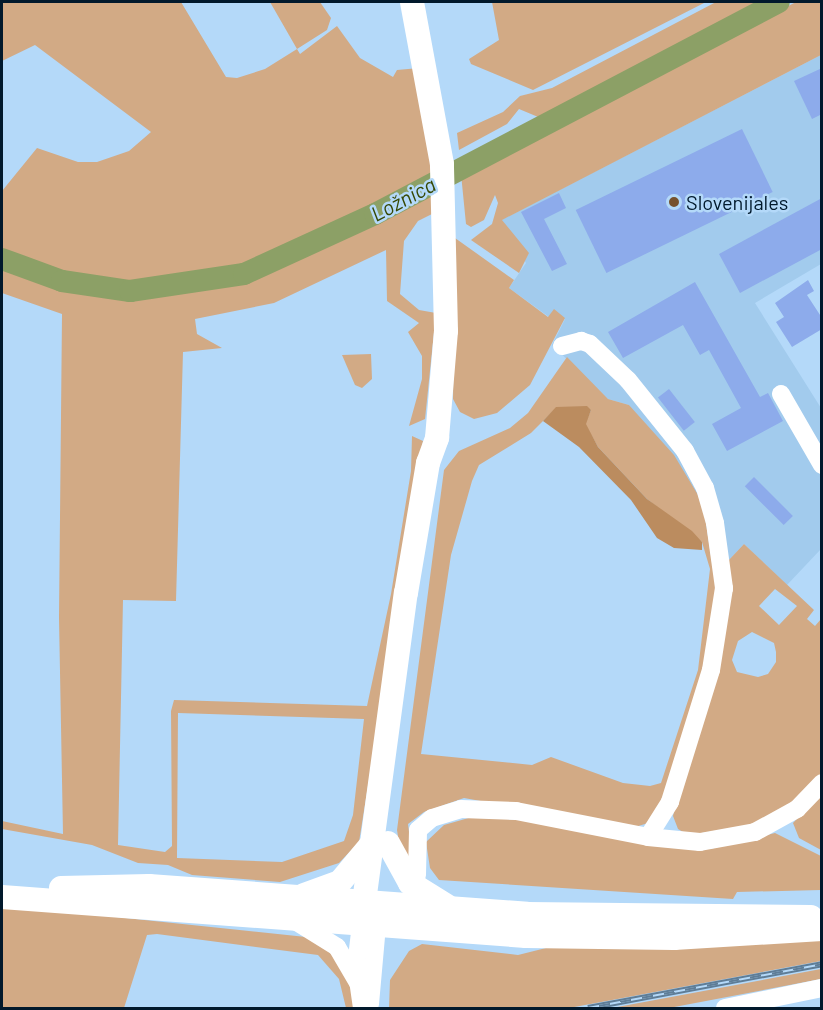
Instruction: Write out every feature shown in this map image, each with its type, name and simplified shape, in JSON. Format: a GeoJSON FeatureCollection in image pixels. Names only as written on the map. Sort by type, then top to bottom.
{"type":"FeatureCollection","features":[{"type":"Feature","properties":{"kind":"main road"},"geometry":{"type":"LineString","coordinates":[[370,915],[380,842],[406,593],[428,463],[437,438],[446,331],[446,208],[436,121],[412,2]]}},
{"type":"Feature","properties":{"kind":"main road"},"geometry":{"type":"LineString","coordinates":[[2,888],[149,886],[291,908],[340,882],[380,842]]}},
{"type":"Feature","properties":{"kind":"main road"},"geometry":{"type":"LineString","coordinates":[[380,842],[410,884],[454,909]]}},
{"type":"Feature","properties":{"kind":"main road"},"geometry":{"type":"LineString","coordinates":[[2,897],[291,908],[598,938],[728,936],[822,929]]}},
{"type":"Feature","properties":{"kind":"main road"},"geometry":{"type":"LineString","coordinates":[[370,915],[454,909],[822,917]]}},
{"type":"Feature","properties":{"kind":"street"},"geometry":{"type":"LineString","coordinates":[[562,346],[581,341],[590,344],[628,380],[685,451],[705,488],[715,524],[724,588],[711,670],[670,802],[648,837]]}},
{"type":"Feature","properties":{"kind":"street"},"geometry":{"type":"LineString","coordinates":[[781,394],[822,465]]}},
{"type":"Feature","properties":{"kind":"street"},"geometry":{"type":"LineString","coordinates":[[417,875],[418,830],[432,818],[461,809],[516,811],[648,837],[700,842],[755,832],[797,809],[822,783]]}},
{"type":"Feature","properties":{"kind":"street"},"geometry":{"type":"LineString","coordinates":[[291,908],[337,947],[358,982]]}},
{"type":"Feature","properties":{"kind":"street"},"geometry":{"type":"LineString","coordinates":[[362,1008],[358,982],[370,915]]}},
{"type":"Feature","properties":{"kind":"street"},"geometry":{"type":"LineString","coordinates":[[370,915],[370,1008]]}},
{"type":"Feature","properties":{"kind":"street"},"geometry":{"type":"LineString","coordinates":[[725,1008],[822,988]]}},
{"type":"Feature","properties":{"kind":"shaded area"},"geometry":{"type":"Polygon","coordinates":[[[2,2],[181,2],[226,77],[237,78],[265,69],[297,49],[300,54],[337,26],[360,58],[393,77],[397,70],[419,68],[435,176],[284,255],[227,274],[177,282],[133,282],[58,270],[2,249],[2,191],[37,148],[78,162],[97,162],[129,151],[151,132],[35,45],[2,61],[2,2]]]}},
{"type":"Feature","properties":{"kind":"shaded area"},"geometry":{"type":"Polygon","coordinates":[[[270,2],[320,2],[331,18],[327,30],[297,49],[270,2]]]}},
{"type":"Feature","properties":{"kind":"shaded area"},"geometry":{"type":"Polygon","coordinates":[[[492,2],[706,2],[533,90],[471,64],[469,59],[499,40],[492,2]]]}},
{"type":"Feature","properties":{"kind":"shaded area"},"geometry":{"type":"Polygon","coordinates":[[[716,2],[769,2],[543,119],[519,109],[507,124],[459,150],[457,133],[503,112],[520,96],[552,88],[716,2]]]}},
{"type":"Feature","properties":{"kind":"shaded area"},"geometry":{"type":"Polygon","coordinates":[[[796,2],[821,2],[821,55],[502,220],[529,253],[519,273],[471,240],[492,224],[498,203],[495,195],[484,220],[471,227],[466,224],[461,174],[796,2]]]}},
{"type":"Feature","properties":{"kind":"shaded area"},"geometry":{"type":"Polygon","coordinates":[[[821,55],[821,264],[755,303],[821,408],[821,549],[787,585],[744,544],[727,562],[629,405],[608,399],[552,345],[565,319],[549,317],[509,288],[526,263],[501,220],[821,55]]]}},
{"type":"Feature","properties":{"kind":"shaded area"},"geometry":{"type":"Polygon","coordinates":[[[436,190],[436,212],[418,221],[404,241],[400,294],[419,310],[436,313],[425,419],[409,426],[422,379],[422,356],[408,332],[419,323],[387,301],[386,250],[274,303],[195,319],[197,334],[222,348],[183,352],[176,601],[123,600],[118,845],[165,852],[172,846],[171,711],[174,700],[367,706],[391,594],[411,471],[412,436],[423,441],[359,842],[339,863],[280,882],[192,875],[168,865],[138,863],[92,845],[2,829],[2,821],[63,834],[59,618],[62,314],[2,293],[2,263],[45,280],[99,291],[179,294],[268,273],[436,190]],[[178,713],[177,858],[282,862],[344,841],[353,815],[364,719],[178,713]]]}},
{"type":"Feature","properties":{"kind":"shaded area"},"geometry":{"type":"Polygon","coordinates":[[[455,238],[514,280],[509,288],[548,317],[554,309],[565,318],[530,385],[497,413],[474,419],[460,412],[453,399],[455,238]]]}},
{"type":"Feature","properties":{"kind":"shaded area"},"geometry":{"type":"Polygon","coordinates":[[[371,354],[372,379],[362,388],[355,385],[342,355],[371,354]]]}},
{"type":"Feature","properties":{"kind":"shaded area"},"geometry":{"type":"Polygon","coordinates":[[[567,357],[608,399],[629,405],[674,455],[698,495],[705,517],[717,595],[709,649],[665,801],[648,823],[632,828],[464,798],[424,812],[408,824],[413,864],[400,849],[397,830],[444,470],[459,451],[510,428],[528,413],[567,357]],[[581,407],[556,408],[531,433],[479,465],[472,481],[451,555],[421,754],[532,765],[551,757],[623,783],[650,786],[661,783],[698,670],[710,569],[702,542],[647,499],[598,447],[585,424],[591,410],[581,407]]]}},
{"type":"Feature","properties":{"kind":"shaded area"},"geometry":{"type":"Polygon","coordinates":[[[587,406],[591,410],[586,424],[598,447],[647,499],[692,531],[702,542],[702,550],[674,548],[657,538],[631,500],[579,447],[543,421],[556,407],[587,406]]]}},
{"type":"Feature","properties":{"kind":"shaded area"},"geometry":{"type":"Polygon","coordinates":[[[744,544],[814,610],[807,619],[815,626],[821,619],[821,776],[798,799],[757,825],[688,835],[678,829],[673,816],[727,562],[744,544]],[[775,589],[759,606],[779,625],[797,606],[775,589]],[[752,632],[738,641],[732,660],[737,672],[758,677],[768,674],[776,662],[776,652],[774,643],[752,632]]]}},
{"type":"Feature","properties":{"kind":"shaded area"},"geometry":{"type":"Polygon","coordinates":[[[821,793],[821,850],[799,838],[793,823],[821,793]]]}},
{"type":"Feature","properties":{"kind":"shaded area"},"geometry":{"type":"Polygon","coordinates":[[[472,817],[522,820],[710,849],[775,833],[821,856],[821,890],[737,892],[733,899],[439,880],[430,868],[426,842],[444,825],[472,817]]]}},
{"type":"Feature","properties":{"kind":"shaded area"},"geometry":{"type":"Polygon","coordinates":[[[2,905],[306,937],[341,958],[358,1008],[346,1008],[339,979],[318,955],[157,934],[147,935],[124,1008],[3,1008],[2,905]]]}},
{"type":"Feature","properties":{"kind":"shaded area"},"geometry":{"type":"Polygon","coordinates":[[[821,937],[821,961],[569,1008],[389,1008],[390,980],[409,951],[422,944],[518,955],[554,946],[821,937]]]}},
{"type":"Feature","properties":{"kind":"shaded area"},"geometry":{"type":"Polygon","coordinates":[[[821,969],[821,979],[669,1008],[612,1008],[821,969]]]}},
{"type":"Feature","properties":{"kind":"building"},"geometry":{"type":"Polygon","coordinates":[[[822,68],[822,114],[812,119],[794,81],[822,68]]]}},
{"type":"Feature","properties":{"kind":"building","name":"Slovenijales"},"geometry":{"type":"Polygon","coordinates":[[[742,129],[773,192],[606,273],[576,210],[742,129]]]}},
{"type":"Feature","properties":{"kind":"building"},"geometry":{"type":"Polygon","coordinates":[[[559,193],[566,208],[544,219],[567,264],[552,271],[521,212],[559,193]]]}},
{"type":"Feature","properties":{"kind":"building"},"geometry":{"type":"Polygon","coordinates":[[[822,198],[822,249],[740,293],[719,254],[822,198]]]}},
{"type":"Feature","properties":{"kind":"building"},"geometry":{"type":"Polygon","coordinates":[[[808,280],[814,291],[807,295],[822,318],[822,329],[792,347],[776,322],[784,317],[775,303],[808,280]]]}},
{"type":"Feature","properties":{"kind":"building"},"geometry":{"type":"Polygon","coordinates":[[[695,282],[760,397],[768,393],[783,421],[727,451],[712,424],[741,408],[709,350],[700,355],[683,325],[623,358],[608,332],[695,282]]]}},
{"type":"Feature","properties":{"kind":"building"},"geometry":{"type":"Polygon","coordinates":[[[669,389],[695,422],[684,431],[658,398],[669,389]]]}},
{"type":"Feature","properties":{"kind":"building"},"geometry":{"type":"Polygon","coordinates":[[[754,477],[793,516],[784,525],[745,486],[754,477]]]}},
{"type":"Feature","properties":{"kind":"waterway","name":"Ložnica"},"geometry":{"type":"LineString","coordinates":[[2,259],[62,281],[130,291],[244,274],[375,214],[779,2]]}},
{"type":"Feature","properties":{"kind":"railway"},"geometry":{"type":"LineString","coordinates":[[588,1008],[822,964]]}},
{"type":"Feature","properties":{"kind":"place","name":"Slovenijales"},"geometry":{"type":"Point","coordinates":[674,202]}}]}
